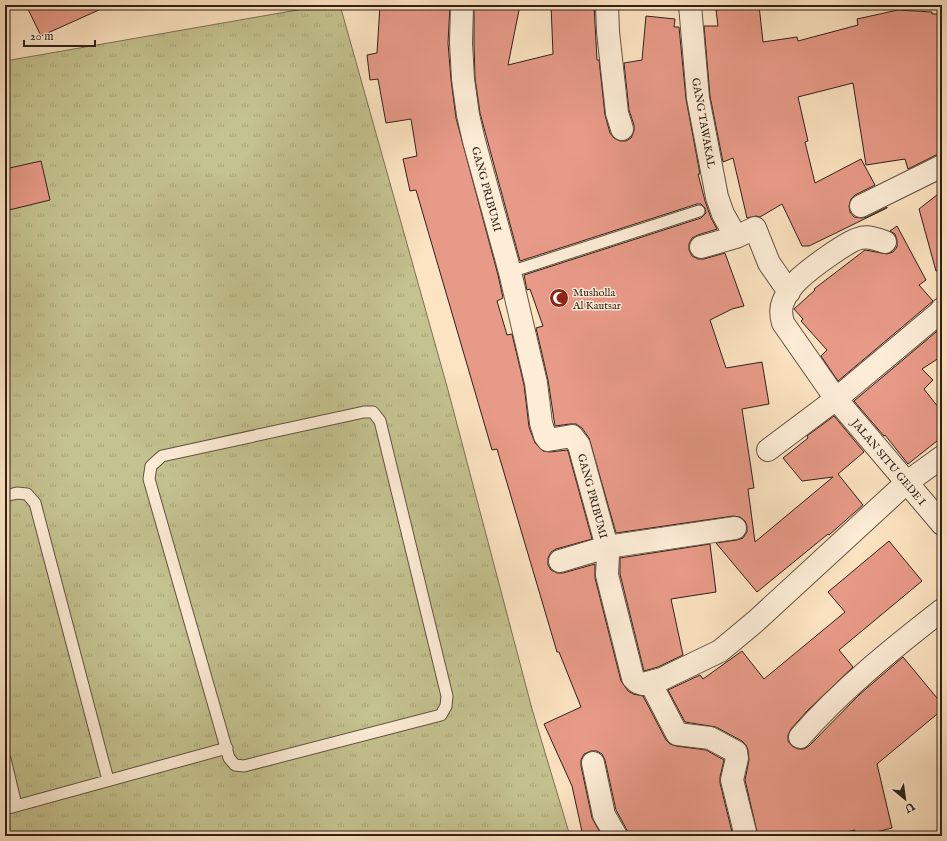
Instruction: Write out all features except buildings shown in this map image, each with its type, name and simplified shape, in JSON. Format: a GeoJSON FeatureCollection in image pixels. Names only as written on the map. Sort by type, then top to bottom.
{"type":"FeatureCollection","features":[{"type":"Feature","properties":{"kind":"street","name":"GANG PRIBUMI"},"geometry":{"type":"LineString","coordinates":[[462,5],[463,79],[468,115],[510,272],[536,383],[541,423],[545,436],[548,440],[572,436],[578,442],[608,547],[609,557],[607,575],[633,678],[637,682],[643,684],[650,682]]}},
{"type":"Feature","properties":{"kind":"street"},"geometry":{"type":"LineString","coordinates":[[607,5],[608,32],[617,113],[622,129]]}},
{"type":"Feature","properties":{"kind":"street","name":"GANG TAWAKAL"},"geometry":{"type":"LineString","coordinates":[[690,5],[698,98],[717,197],[723,214],[736,237]]}},
{"type":"Feature","properties":{"kind":"street"},"geometry":{"type":"LineString","coordinates":[[861,206],[942,166]]}},
{"type":"Feature","properties":{"kind":"street"},"geometry":{"type":"LineString","coordinates":[[701,247],[736,237],[755,228],[769,263],[789,292]]}},
{"type":"Feature","properties":{"kind":"street","name":"JALAN SITU GEDE I"},"geometry":{"type":"LineString","coordinates":[[885,242],[868,237],[855,240],[843,246],[799,280],[783,302],[781,314],[783,323],[836,399],[942,524]]}},
{"type":"Feature","properties":{"kind":"street"},"geometry":{"type":"LineString","coordinates":[[768,450],[836,399],[942,309]]}},
{"type":"Feature","properties":{"kind":"street"},"geometry":{"type":"LineString","coordinates":[[746,836],[732,780],[737,758],[736,752],[710,738],[677,734],[650,682],[662,679],[720,651],[756,621],[906,483],[942,457]]}},
{"type":"Feature","properties":{"kind":"street"},"geometry":{"type":"LineString","coordinates":[[560,561],[608,547],[735,528]]}},
{"type":"Feature","properties":{"kind":"street"},"geometry":{"type":"LineString","coordinates":[[800,737],[815,720],[859,678],[942,610]]}},
{"type":"Feature","properties":{"kind":"street"},"geometry":{"type":"LineString","coordinates":[[593,763],[604,815],[616,836]]}},
{"type":"Feature","properties":{"kind":"lane"},"geometry":{"type":"LineString","coordinates":[[510,272],[699,211]]}},
{"type":"Feature","properties":{"kind":"lane"},"geometry":{"type":"LineString","coordinates":[[364,412],[373,412],[380,421],[447,696],[446,706],[441,715],[244,766],[235,765],[232,762],[229,758],[227,748],[149,479],[151,466],[162,456],[364,412]]}},
{"type":"Feature","properties":{"kind":"lane"},"geometry":{"type":"LineString","coordinates":[[5,496],[16,493],[26,494],[35,503],[108,780]]}},
{"type":"Feature","properties":{"kind":"lane"},"geometry":{"type":"LineString","coordinates":[[5,808],[227,748]]}},
{"type":"Feature","properties":{"kind":"lane"},"geometry":{"type":"LineString","coordinates":[[5,759],[16,806]]}},
{"type":"Feature","properties":{"kind":"green space"},"geometry":{"type":"Polygon","coordinates":[[[326,5],[340,5],[448,390],[532,709],[570,836],[5,836],[5,61],[326,5]]]}},
{"type":"Feature","properties":{"kind":"place","name":"Musholla Al Kautsar"},"geometry":{"type":"Point","coordinates":[559,298]}}]}
